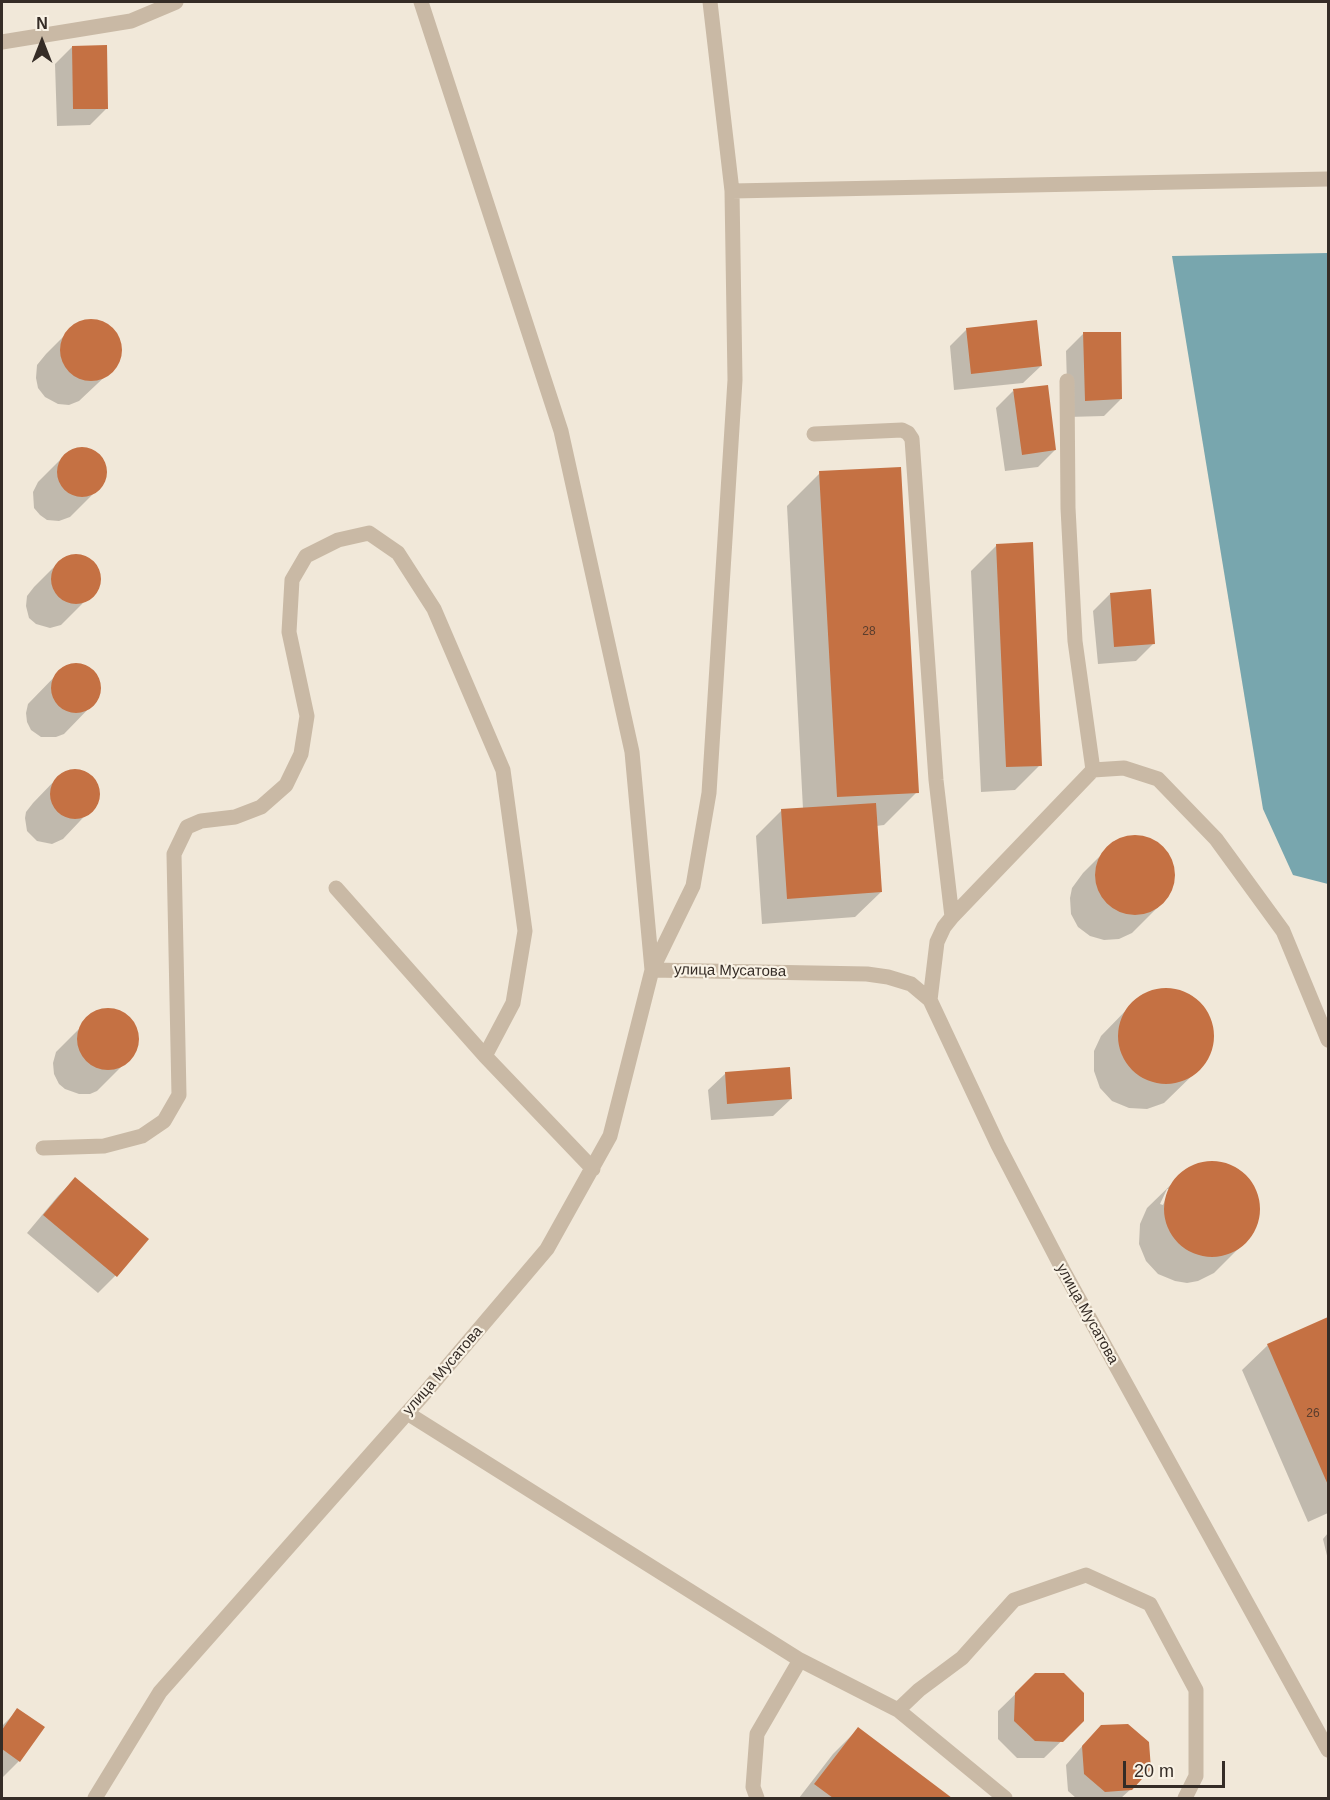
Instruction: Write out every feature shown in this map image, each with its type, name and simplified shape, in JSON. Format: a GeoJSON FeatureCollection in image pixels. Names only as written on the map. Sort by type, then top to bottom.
{"type":"FeatureCollection","features":[{"type":"Feature","properties":{"kind":"lane"},"geometry":{"type":"LineString","coordinates":[[2,42],[131,21],[176,2]]}},
{"type":"Feature","properties":{"kind":"lane"},"geometry":{"type":"LineString","coordinates":[[422,2],[561,431],[632,752],[652,970]]}},
{"type":"Feature","properties":{"kind":"lane"},"geometry":{"type":"LineString","coordinates":[[652,970],[693,886],[709,794],[735,380],[732,191],[710,2]]}},
{"type":"Feature","properties":{"kind":"lane"},"geometry":{"type":"LineString","coordinates":[[732,191],[1329,179]]}},
{"type":"Feature","properties":{"kind":"lane"},"geometry":{"type":"LineString","coordinates":[[1067,381],[1068,508],[1075,641],[1093,770]]}},
{"type":"Feature","properties":{"kind":"lane"},"geometry":{"type":"LineString","coordinates":[[814,434],[902,430],[912,439],[936,780],[952,917]]}},
{"type":"Feature","properties":{"kind":"lane"},"geometry":{"type":"LineString","coordinates":[[43,1148],[104,1146],[142,1136],[164,1121],[179,1095],[174,854],[187,826],[201,821],[235,817],[261,807],[286,785],[301,754],[307,716],[289,632],[292,580],[306,556],[338,540],[369,533],[398,553],[434,609],[503,770],[525,931],[513,1003],[485,1056]]}},
{"type":"Feature","properties":{"kind":"lane"},"geometry":{"type":"LineString","coordinates":[[930,1000],[937,942],[952,917],[1093,770],[1124,768],[1158,779],[1216,839],[1283,931],[1329,1040]]}},
{"type":"Feature","properties":{"kind":"lane"},"geometry":{"type":"LineString","coordinates":[[336,888],[485,1056],[593,1169]]}},
{"type":"Feature","properties":{"kind":"lane","name":"улица Мусатова"},"geometry":{"type":"LineString","coordinates":[[95,1798],[160,1692],[407,1413],[547,1249],[610,1136],[652,970],[867,974],[911,984],[930,1000],[998,1145],[1063,1270],[1329,1750]]}},
{"type":"Feature","properties":{"kind":"lane"},"geometry":{"type":"LineString","coordinates":[[407,1413],[800,1660],[898,1710],[1005,1798]]}},
{"type":"Feature","properties":{"kind":"lane"},"geometry":{"type":"LineString","coordinates":[[898,1710],[919,1690],[962,1658],[1014,1600],[1086,1575],[1150,1604],[1196,1690],[1196,1776],[1185,1798]]}},
{"type":"Feature","properties":{"kind":"lane"},"geometry":{"type":"LineString","coordinates":[[757,1798],[753,1787],[757,1734],[800,1660]]}},
{"type":"Feature","properties":{"kind":"water"},"geometry":{"type":"Polygon","coordinates":[[[1328,253],[1328,884],[1293,875],[1263,809],[1172,256],[1328,253]]]}},
{"type":"Feature","properties":{"kind":"building"},"geometry":{"type":"Polygon","coordinates":[[[107,45],[108,109],[73,109],[72,46],[107,45]]]}},
{"type":"Feature","properties":{"kind":"building"},"geometry":{"type":"Polygon","coordinates":[[[91,319],[113,328],[122,350],[113,372],[91,381],[69,372],[60,350],[69,328],[91,319]]]}},
{"type":"Feature","properties":{"kind":"building"},"geometry":{"type":"Polygon","coordinates":[[[1037,320],[1042,366],[971,374],[966,328],[1037,320]]]}},
{"type":"Feature","properties":{"kind":"building"},"geometry":{"type":"Polygon","coordinates":[[[1083,332],[1121,332],[1122,399],[1085,401],[1083,332]]]}},
{"type":"Feature","properties":{"kind":"building"},"geometry":{"type":"Polygon","coordinates":[[[1048,385],[1056,450],[1022,455],[1013,389],[1048,385]]]}},
{"type":"Feature","properties":{"kind":"building"},"geometry":{"type":"Polygon","coordinates":[[[77,447],[87,447],[100,454],[107,467],[107,477],[100,490],[87,497],[77,497],[68,493],[61,486],[57,477],[57,467],[61,458],[68,451],[77,447]]]}},
{"type":"Feature","properties":{"kind":"building"},"geometry":{"type":"Polygon","coordinates":[[[901,467],[919,793],[837,797],[819,471],[901,467]]]}},
{"type":"Feature","properties":{"kind":"building"},"geometry":{"type":"Polygon","coordinates":[[[1033,542],[1042,766],[1006,767],[996,544],[1033,542]]]}},
{"type":"Feature","properties":{"kind":"building"},"geometry":{"type":"Polygon","coordinates":[[[71,554],[81,554],[94,561],[101,574],[101,584],[94,597],[81,604],[71,604],[62,600],[55,593],[51,584],[51,574],[55,565],[62,558],[71,554]]]}},
{"type":"Feature","properties":{"kind":"building"},"geometry":{"type":"Polygon","coordinates":[[[1151,589],[1155,644],[1114,647],[1110,593],[1151,589]]]}},
{"type":"Feature","properties":{"kind":"building"},"geometry":{"type":"Polygon","coordinates":[[[71,663],[81,663],[94,670],[101,683],[101,693],[94,706],[81,713],[71,713],[62,709],[55,702],[51,693],[51,683],[55,674],[62,667],[71,663]]]}},
{"type":"Feature","properties":{"kind":"building"},"geometry":{"type":"Polygon","coordinates":[[[70,769],[80,769],[93,776],[100,789],[100,799],[93,812],[80,819],[70,819],[61,815],[54,808],[50,799],[50,789],[54,780],[61,773],[70,769]]]}},
{"type":"Feature","properties":{"kind":"building"},"geometry":{"type":"Polygon","coordinates":[[[876,803],[882,892],[787,899],[781,809],[876,803]]]}},
{"type":"Feature","properties":{"kind":"building"},"geometry":{"type":"Polygon","coordinates":[[[1135,835],[1150,838],[1163,847],[1172,860],[1175,875],[1172,890],[1163,903],[1150,912],[1135,915],[1120,912],[1107,903],[1098,890],[1095,875],[1098,860],[1107,847],[1120,838],[1135,835]]]}},
{"type":"Feature","properties":{"kind":"building"},"geometry":{"type":"Polygon","coordinates":[[[1166,988],[1185,991],[1200,1002],[1211,1017],[1214,1036],[1211,1055],[1200,1070],[1185,1081],[1166,1084],[1147,1081],[1132,1070],[1121,1055],[1118,1036],[1121,1017],[1132,1002],[1147,991],[1166,988]]]}},
{"type":"Feature","properties":{"kind":"building"},"geometry":{"type":"Polygon","coordinates":[[[108,1008],[130,1017],[139,1039],[130,1061],[108,1070],[86,1061],[77,1039],[86,1017],[108,1008]]]}},
{"type":"Feature","properties":{"kind":"building"},"geometry":{"type":"Polygon","coordinates":[[[790,1067],[792,1099],[727,1104],[725,1072],[790,1067]]]}},
{"type":"Feature","properties":{"kind":"building"},"geometry":{"type":"Polygon","coordinates":[[[1212,1161],[1231,1164],[1246,1175],[1257,1190],[1260,1209],[1257,1228],[1246,1243],[1231,1254],[1212,1257],[1193,1254],[1178,1243],[1167,1228],[1164,1209],[1167,1190],[1178,1175],[1193,1164],[1212,1161]]]}},
{"type":"Feature","properties":{"kind":"building"},"geometry":{"type":"Polygon","coordinates":[[[75,1177],[149,1239],[117,1277],[43,1215],[75,1177]]]}},
{"type":"Feature","properties":{"kind":"building"},"geometry":{"type":"Polygon","coordinates":[[[1328,1317],[1328,1485],[1267,1344],[1328,1317]]]}},
{"type":"Feature","properties":{"kind":"building"},"geometry":{"type":"Polygon","coordinates":[[[1035,1673],[1064,1673],[1084,1693],[1084,1721],[1063,1742],[1035,1741],[1014,1721],[1015,1693],[1035,1673]]]}},
{"type":"Feature","properties":{"kind":"building"},"geometry":{"type":"Polygon","coordinates":[[[17,1708],[45,1727],[20,1762],[2,1749],[2,1730],[17,1708]]]}},
{"type":"Feature","properties":{"kind":"building"},"geometry":{"type":"Polygon","coordinates":[[[1128,1724],[1149,1742],[1151,1769],[1132,1790],[1105,1792],[1084,1774],[1082,1746],[1101,1725],[1128,1724]]]}},
{"type":"Feature","properties":{"kind":"building"},"geometry":{"type":"Polygon","coordinates":[[[858,1727],[952,1798],[833,1798],[814,1784],[858,1727]]]}}]}
